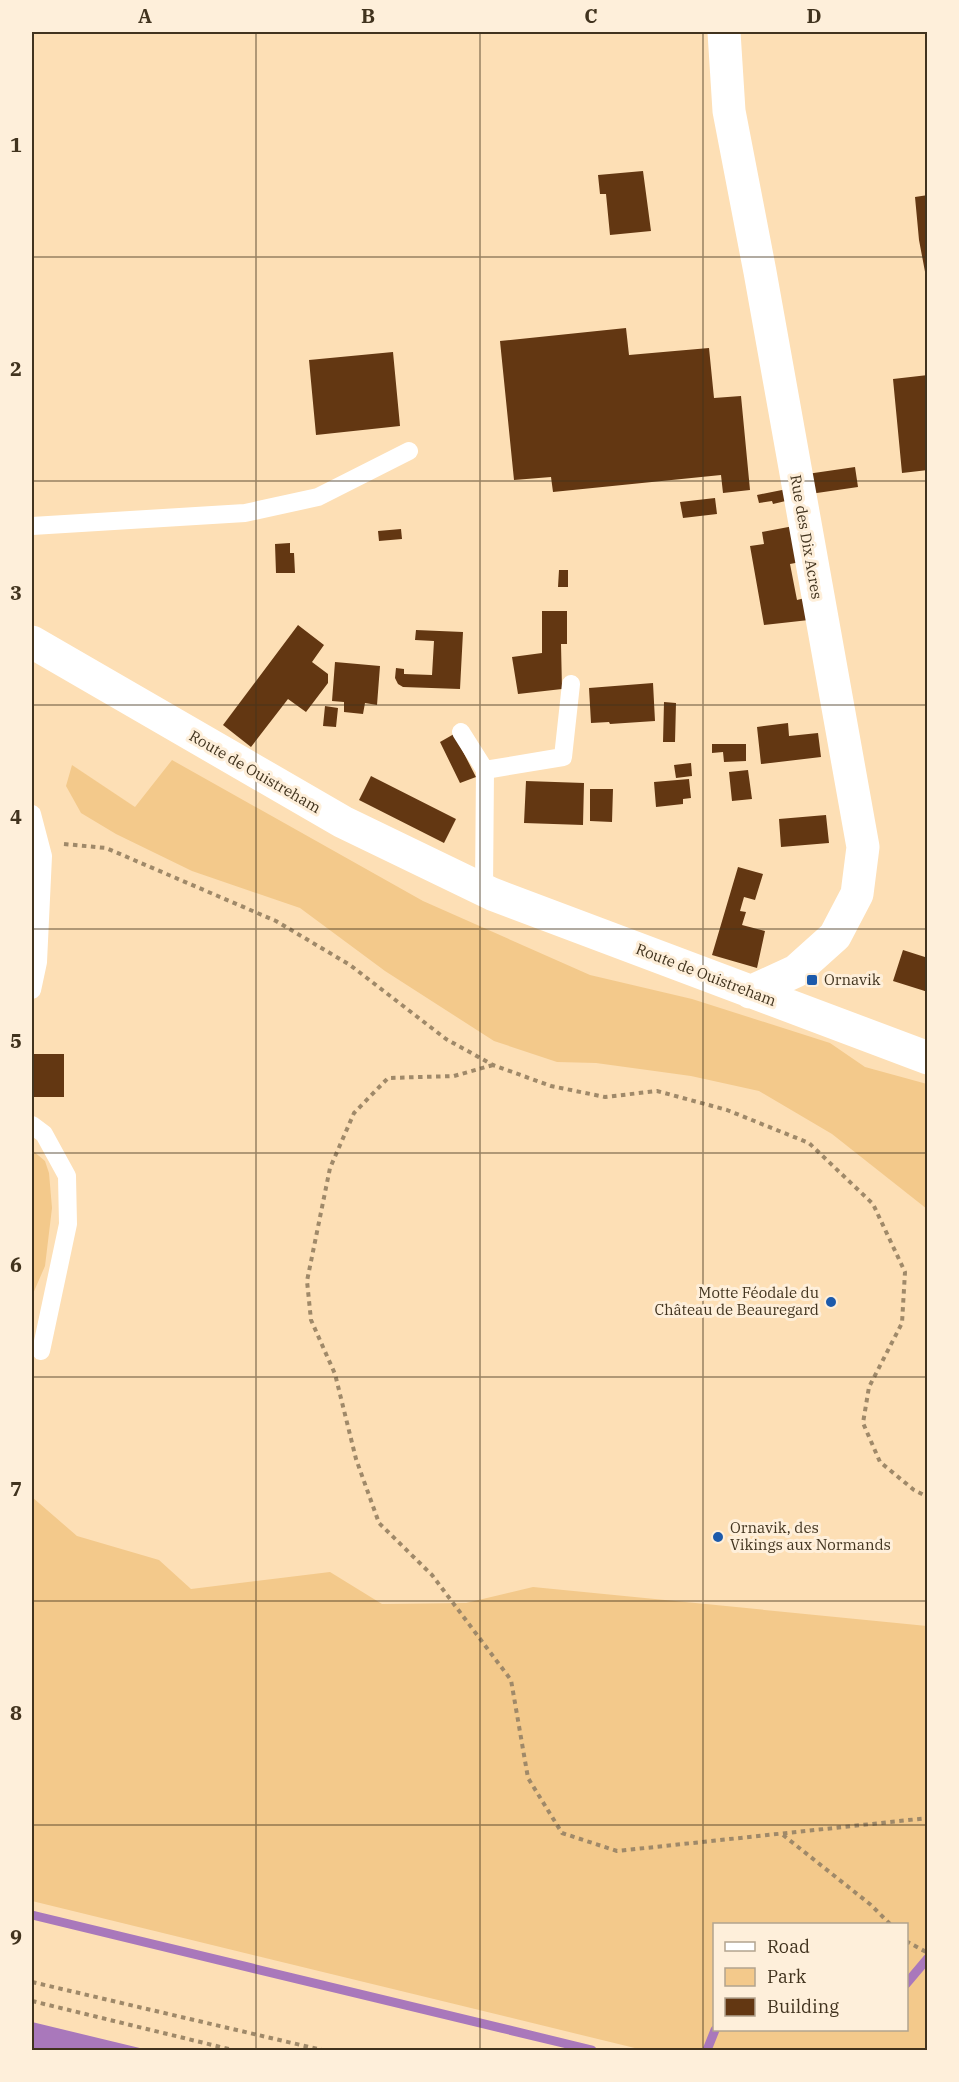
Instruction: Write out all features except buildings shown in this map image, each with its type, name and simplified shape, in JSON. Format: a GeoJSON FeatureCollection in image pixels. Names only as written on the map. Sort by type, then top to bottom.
{"type":"FeatureCollection","features":[{"type":"Feature","properties":{"kind":"street","name":"Rue des Dix Acres"},"geometry":{"type":"LineString","coordinates":[[724,32],[729,111],[863,847],[857,894],[835,936],[796,971],[750,992]]}},
{"type":"Feature","properties":{"kind":"street","name":"Route de Ouistreham"},"geometry":{"type":"LineString","coordinates":[[32,642],[343,822],[484,890],[927,1058]]}},
{"type":"Feature","properties":{"kind":"lane"},"geometry":{"type":"LineString","coordinates":[[32,526],[245,513],[318,497],[410,451]]}},
{"type":"Feature","properties":{"kind":"lane"},"geometry":{"type":"LineString","coordinates":[[485,770],[563,757],[571,684]]}},
{"type":"Feature","properties":{"kind":"lane"},"geometry":{"type":"LineString","coordinates":[[461,732],[485,770],[484,890]]}},
{"type":"Feature","properties":{"kind":"lane"},"geometry":{"type":"LineString","coordinates":[[32,814],[44,856],[38,962],[32,990]]}},
{"type":"Feature","properties":{"kind":"lane"},"geometry":{"type":"LineString","coordinates":[[32,1125],[44,1134],[67,1176],[68,1224],[41,1351]]}},
{"type":"Feature","properties":{"kind":"path"},"geometry":{"type":"LineString","coordinates":[[39,842],[106,848],[276,921],[350,965],[446,1039],[493,1065],[551,1086],[605,1097],[657,1090],[728,1110],[809,1143],[873,1204],[905,1272],[902,1323],[869,1387],[863,1423],[880,1462],[914,1490],[927,1497]]}},
{"type":"Feature","properties":{"kind":"path"},"geometry":{"type":"LineString","coordinates":[[493,1065],[454,1076],[388,1078],[354,1113],[330,1168],[307,1281],[311,1320],[335,1374],[356,1459],[379,1523],[432,1575],[511,1680],[528,1778],[562,1833],[617,1851],[927,1818]]}},
{"type":"Feature","properties":{"kind":"path"},"geometry":{"type":"LineString","coordinates":[[782,1834],[871,1905],[889,1923]]}},
{"type":"Feature","properties":{"kind":"path"},"geometry":{"type":"LineString","coordinates":[[908,1942],[927,1953]]}},
{"type":"Feature","properties":{"kind":"path"},"geometry":{"type":"LineString","coordinates":[[32,1982],[322,2050]]}},
{"type":"Feature","properties":{"kind":"path"},"geometry":{"type":"LineString","coordinates":[[32,2001],[233,2050]]}},
{"type":"Feature","properties":{"kind":"green space"},"geometry":{"type":"Polygon","coordinates":[[[172,760],[423,901],[590,975],[692,999],[830,1043],[865,1067],[927,1084],[927,1209],[832,1134],[759,1091],[691,1076],[596,1063],[557,1062],[494,1041],[385,971],[300,908],[192,871],[116,834],[81,813],[66,786],[72,765],[135,807],[172,760]]]}},
{"type":"Feature","properties":{"kind":"green space"},"geometry":{"type":"Polygon","coordinates":[[[32,1150],[45,1161],[49,1173],[52,1208],[45,1266],[32,1296],[32,1150]]]}},
{"type":"Feature","properties":{"kind":"green space"},"geometry":{"type":"Polygon","coordinates":[[[32,1497],[77,1536],[159,1560],[191,1589],[330,1572],[382,1604],[466,1603],[533,1587],[927,1626],[927,2050],[643,2050],[32,1901],[32,1497]]]}},
{"type":"Feature","properties":{"kind":"shaded area"},"geometry":{"type":"Polygon","coordinates":[[[32,2022],[148,2050],[32,2050],[32,2022]]]}},
{"type":"Feature","properties":{"kind":"waterway"},"geometry":{"type":"LineString","coordinates":[[32,1915],[592,2050]]}},
{"type":"Feature","properties":{"kind":"waterway"},"geometry":{"type":"LineString","coordinates":[[908,1982],[928,1958]]}},
{"type":"Feature","properties":{"kind":"waterway"},"geometry":{"type":"LineString","coordinates":[[707,2050],[715,2031]]}},
{"type":"Feature","properties":{"kind":"place","name":"Ornavik"},"geometry":{"type":"Point","coordinates":[812,980]}},
{"type":"Feature","properties":{"kind":"place","name":"Motte Féodale du Château de Beauregard"},"geometry":{"type":"Point","coordinates":[831,1302]}},
{"type":"Feature","properties":{"kind":"place","name":"Ornavik, des Vikings aux Normands"},"geometry":{"type":"Point","coordinates":[718,1537]}}]}
